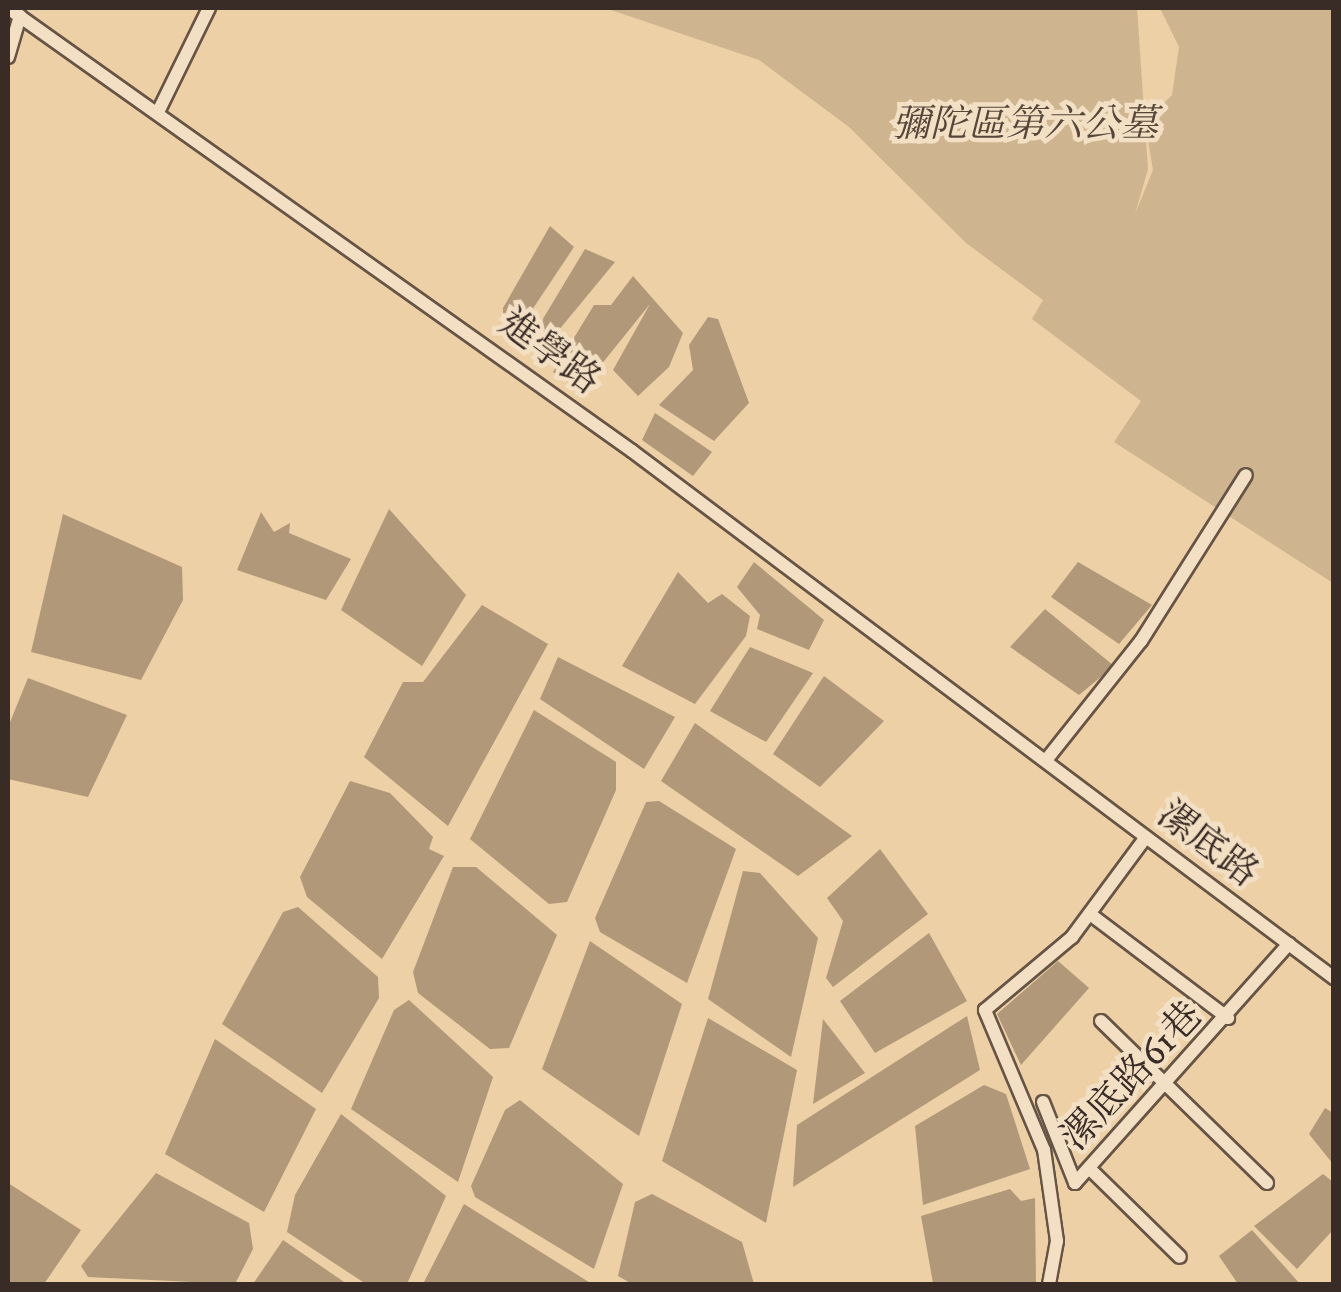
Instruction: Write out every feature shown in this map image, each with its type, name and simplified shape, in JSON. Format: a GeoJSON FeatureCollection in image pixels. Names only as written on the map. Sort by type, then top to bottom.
{"type":"FeatureCollection","features":[{"type":"Feature","properties":{"kind":"street"},"geometry":{"type":"LineString","coordinates":[[159,110],[209,8]]}},
{"type":"Feature","properties":{"kind":"street"},"geometry":{"type":"LineString","coordinates":[[8,29],[18,10]]}},
{"type":"Feature","properties":{"kind":"street"},"geometry":{"type":"LineString","coordinates":[[8,57],[18,10]]}},
{"type":"Feature","properties":{"kind":"street","name":"進學路"},"geometry":{"type":"LineString","coordinates":[[18,10],[1047,759]]}},
{"type":"Feature","properties":{"kind":"street"},"geometry":{"type":"LineString","coordinates":[[1047,759],[1141,641],[1246,476]]}},
{"type":"Feature","properties":{"kind":"street","name":"漯底路"},"geometry":{"type":"LineString","coordinates":[[1047,759],[1334,978]]}},
{"type":"Feature","properties":{"kind":"street"},"geometry":{"type":"LineString","coordinates":[[1049,1284],[1057,1241],[1044,1150],[985,1010],[1090,914],[1146,837]]}},
{"type":"Feature","properties":{"kind":"street"},"geometry":{"type":"LineString","coordinates":[[1090,914],[1228,1018]]}},
{"type":"Feature","properties":{"kind":"street","name":"漯底路61巷"},"geometry":{"type":"LineString","coordinates":[[1043,1102],[1075,1183],[1166,1088],[1289,944]]}},
{"type":"Feature","properties":{"kind":"street"},"geometry":{"type":"LineString","coordinates":[[1101,1021],[1267,1183]]}},
{"type":"Feature","properties":{"kind":"street"},"geometry":{"type":"LineString","coordinates":[[1089,1168],[1180,1256]]}},
{"type":"Feature","properties":{"kind":"green space","name":"彌陀區第六公墓"},"geometry":{"type":"Polygon","coordinates":[[[605,8],[1137,8],[1148,169],[1135,214],[1153,170],[1145,122],[1172,95],[1179,47],[1160,8],[1333,8],[1333,583],[1114,442],[1141,401],[1032,319],[1043,300],[966,243],[849,127],[759,60],[605,8]]]}},
{"type":"Feature","properties":{"kind":"shaded area"},"geometry":{"type":"Polygon","coordinates":[[[550,226],[574,247],[518,331],[503,326],[503,308],[550,226]]]}},
{"type":"Feature","properties":{"kind":"shaded area"},"geometry":{"type":"Polygon","coordinates":[[[585,249],[615,262],[544,348],[529,342],[585,249]]]}},
{"type":"Feature","properties":{"kind":"shaded area"},"geometry":{"type":"Polygon","coordinates":[[[633,276],[683,333],[669,367],[638,396],[613,370],[650,304],[580,391],[553,372],[594,305],[611,305],[633,276]]]}},
{"type":"Feature","properties":{"kind":"shaded area"},"geometry":{"type":"Polygon","coordinates":[[[708,317],[718,319],[749,403],[714,441],[659,405],[693,370],[689,345],[708,317]]]}},
{"type":"Feature","properties":{"kind":"shaded area"},"geometry":{"type":"Polygon","coordinates":[[[655,413],[712,452],[693,476],[642,440],[655,413]]]}},
{"type":"Feature","properties":{"kind":"shaded area"},"geometry":{"type":"Polygon","coordinates":[[[389,509],[466,595],[422,666],[341,610],[389,509]]]}},
{"type":"Feature","properties":{"kind":"shaded area"},"geometry":{"type":"Polygon","coordinates":[[[261,512],[274,532],[290,523],[289,533],[351,559],[326,600],[237,570],[261,512]]]}},
{"type":"Feature","properties":{"kind":"shaded area"},"geometry":{"type":"Polygon","coordinates":[[[63,514],[182,567],[183,600],[141,680],[31,652],[63,514]]]}},
{"type":"Feature","properties":{"kind":"shaded area"},"geometry":{"type":"Polygon","coordinates":[[[754,562],[824,620],[809,650],[757,629],[760,615],[737,587],[754,562]]]}},
{"type":"Feature","properties":{"kind":"shaded area"},"geometry":{"type":"Polygon","coordinates":[[[1078,562],[1152,605],[1119,644],[1051,597],[1078,562]]]}},
{"type":"Feature","properties":{"kind":"shaded area"},"geometry":{"type":"Polygon","coordinates":[[[678,572],[708,603],[722,594],[750,616],[746,636],[695,704],[622,666],[678,572]]]}},
{"type":"Feature","properties":{"kind":"shaded area"},"geometry":{"type":"Polygon","coordinates":[[[482,605],[548,644],[448,826],[364,757],[403,682],[423,682],[482,605]]]}},
{"type":"Feature","properties":{"kind":"shaded area"},"geometry":{"type":"Polygon","coordinates":[[[1045,609],[1114,666],[1079,695],[1010,647],[1045,609]]]}},
{"type":"Feature","properties":{"kind":"shaded area"},"geometry":{"type":"Polygon","coordinates":[[[750,647],[813,673],[766,742],[710,711],[750,647]]]}},
{"type":"Feature","properties":{"kind":"shaded area"},"geometry":{"type":"Polygon","coordinates":[[[558,657],[675,717],[644,769],[540,699],[558,657]]]}},
{"type":"Feature","properties":{"kind":"shaded area"},"geometry":{"type":"Polygon","coordinates":[[[824,676],[884,721],[820,787],[773,754],[824,676]]]}},
{"type":"Feature","properties":{"kind":"shaded area"},"geometry":{"type":"Polygon","coordinates":[[[28,678],[127,715],[88,797],[8,779],[8,727],[28,678]]]}},
{"type":"Feature","properties":{"kind":"shaded area"},"geometry":{"type":"Polygon","coordinates":[[[534,710],[616,762],[616,790],[567,902],[549,904],[470,839],[534,710]]]}},
{"type":"Feature","properties":{"kind":"shaded area"},"geometry":{"type":"Polygon","coordinates":[[[695,723],[852,836],[798,876],[661,781],[695,723]]]}},
{"type":"Feature","properties":{"kind":"shaded area"},"geometry":{"type":"Polygon","coordinates":[[[350,781],[390,793],[433,837],[429,849],[444,856],[382,959],[307,897],[300,877],[350,781]]]}},
{"type":"Feature","properties":{"kind":"shaded area"},"geometry":{"type":"Polygon","coordinates":[[[659,801],[736,849],[687,983],[600,932],[595,918],[646,802],[659,801]]]}},
{"type":"Feature","properties":{"kind":"shaded area"},"geometry":{"type":"Polygon","coordinates":[[[880,849],[928,914],[833,987],[826,978],[843,921],[827,898],[880,849]]]}},
{"type":"Feature","properties":{"kind":"shaded area"},"geometry":{"type":"Polygon","coordinates":[[[453,867],[476,867],[557,935],[509,1048],[490,1049],[418,993],[413,972],[453,867]]]}},
{"type":"Feature","properties":{"kind":"shaded area"},"geometry":{"type":"Polygon","coordinates":[[[743,871],[760,873],[818,938],[791,1057],[708,999],[743,871]]]}},
{"type":"Feature","properties":{"kind":"shaded area"},"geometry":{"type":"Polygon","coordinates":[[[298,907],[378,977],[379,998],[322,1093],[222,1024],[283,912],[298,907]]]}},
{"type":"Feature","properties":{"kind":"shaded area"},"geometry":{"type":"Polygon","coordinates":[[[929,933],[967,1001],[875,1053],[840,1001],[929,933]]]}},
{"type":"Feature","properties":{"kind":"shaded area"},"geometry":{"type":"Polygon","coordinates":[[[590,941],[682,1004],[639,1136],[542,1069],[590,941]]]}},
{"type":"Feature","properties":{"kind":"shaded area"},"geometry":{"type":"Polygon","coordinates":[[[1058,961],[1089,988],[1021,1065],[997,1014],[1058,961]]]}},
{"type":"Feature","properties":{"kind":"shaded area"},"geometry":{"type":"Polygon","coordinates":[[[409,1000],[493,1077],[458,1182],[351,1109],[394,1010],[409,1000]]]}},
{"type":"Feature","properties":{"kind":"shaded area"},"geometry":{"type":"Polygon","coordinates":[[[967,1016],[980,1070],[793,1187],[797,1125],[967,1016]]]}},
{"type":"Feature","properties":{"kind":"shaded area"},"geometry":{"type":"Polygon","coordinates":[[[708,1018],[797,1070],[766,1223],[662,1161],[708,1018]]]}},
{"type":"Feature","properties":{"kind":"shaded area"},"geometry":{"type":"Polygon","coordinates":[[[823,1019],[865,1073],[813,1104],[823,1019]]]}},
{"type":"Feature","properties":{"kind":"shaded area"},"geometry":{"type":"Polygon","coordinates":[[[215,1039],[316,1109],[264,1212],[165,1154],[215,1039]]]}},
{"type":"Feature","properties":{"kind":"shaded area"},"geometry":{"type":"Polygon","coordinates":[[[984,1085],[1006,1094],[1030,1169],[923,1205],[915,1126],[984,1085]]]}},
{"type":"Feature","properties":{"kind":"shaded area"},"geometry":{"type":"Polygon","coordinates":[[[520,1100],[623,1184],[594,1269],[475,1197],[471,1186],[505,1110],[520,1100]]]}},
{"type":"Feature","properties":{"kind":"shaded area"},"geometry":{"type":"Polygon","coordinates":[[[1325,1108],[1333,1113],[1333,1164],[1309,1134],[1325,1108]]]}},
{"type":"Feature","properties":{"kind":"shaded area"},"geometry":{"type":"Polygon","coordinates":[[[341,1114],[446,1196],[407,1284],[366,1284],[287,1232],[295,1195],[341,1114]]]}},
{"type":"Feature","properties":{"kind":"shaded area"},"geometry":{"type":"Polygon","coordinates":[[[156,1173],[249,1223],[253,1249],[235,1284],[88,1277],[81,1266],[156,1173]]]}},
{"type":"Feature","properties":{"kind":"shaded area"},"geometry":{"type":"Polygon","coordinates":[[[1323,1174],[1333,1182],[1333,1230],[1297,1269],[1254,1226],[1323,1174]]]}},
{"type":"Feature","properties":{"kind":"shaded area"},"geometry":{"type":"Polygon","coordinates":[[[8,1183],[81,1230],[44,1284],[8,1284],[8,1183]]]}},
{"type":"Feature","properties":{"kind":"shaded area"},"geometry":{"type":"Polygon","coordinates":[[[1010,1189],[1021,1201],[1035,1198],[1036,1284],[933,1283],[921,1216],[1010,1189]]]}},
{"type":"Feature","properties":{"kind":"shaded area"},"geometry":{"type":"Polygon","coordinates":[[[652,1194],[742,1242],[754,1284],[632,1284],[618,1276],[635,1202],[652,1194]]]}},
{"type":"Feature","properties":{"kind":"shaded area"},"geometry":{"type":"Polygon","coordinates":[[[464,1204],[592,1284],[423,1284],[464,1204]]]}},
{"type":"Feature","properties":{"kind":"shaded area"},"geometry":{"type":"Polygon","coordinates":[[[1252,1230],[1300,1284],[1238,1284],[1219,1256],[1252,1230]]]}},
{"type":"Feature","properties":{"kind":"shaded area"},"geometry":{"type":"Polygon","coordinates":[[[283,1240],[347,1284],[253,1284],[283,1240]]]}}]}
